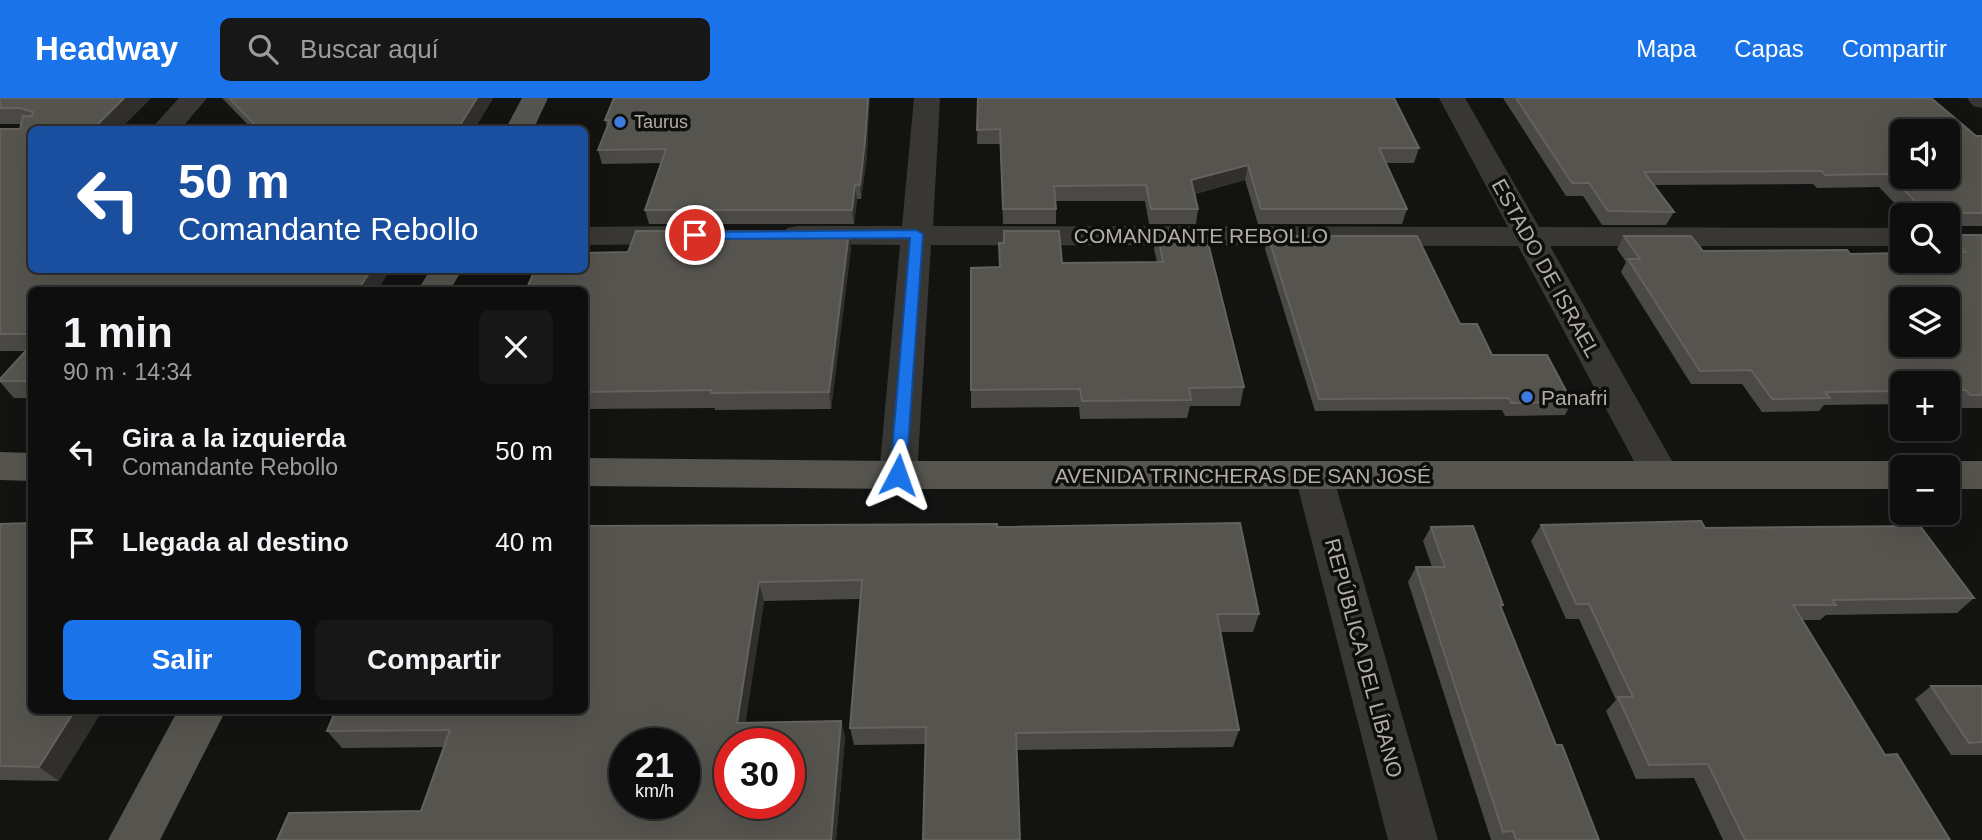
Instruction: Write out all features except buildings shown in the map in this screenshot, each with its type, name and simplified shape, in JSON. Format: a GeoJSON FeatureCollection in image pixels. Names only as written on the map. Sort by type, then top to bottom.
{"type":"FeatureCollection","features":[{"type":"Feature","properties":{"kind":"main road"},"geometry":{"type":"LineString","coordinates":[[521,126],[535,98]]}},
{"type":"Feature","properties":{"kind":"main road"},"geometry":{"type":"LineString","coordinates":[[0,466],[28,467]]}},
{"type":"Feature","properties":{"kind":"main road","name":"AVENIDA TRINCHERAS DE SAN JOSÉ"},"geometry":{"type":"LineString","coordinates":[[588,472],[1314,476],[1890,475]]}},
{"type":"Feature","properties":{"kind":"main road"},"geometry":{"type":"LineString","coordinates":[[1960,475],[1982,475]]}},
{"type":"Feature","properties":{"kind":"main road"},"geometry":{"type":"LineString","coordinates":[[133,840],[201,714]]}},
{"type":"Feature","properties":{"kind":"street"},"geometry":{"type":"LineString","coordinates":[[168,126],[194,98]]}},
{"type":"Feature","properties":{"kind":"street"},"geometry":{"type":"LineString","coordinates":[[898,475],[927,98]]}},
{"type":"Feature","properties":{"kind":"street","name":"ESTADO DE ISRAEL"},"geometry":{"type":"LineString","coordinates":[[1452,98],[1661,475]]}},
{"type":"Feature","properties":{"kind":"street"},"geometry":{"type":"LineString","coordinates":[[588,236],[709,235]]}},
{"type":"Feature","properties":{"kind":"street","name":"COMANDANTE REBOLLO"},"geometry":{"type":"LineString","coordinates":[[764,235],[1890,237]]}},
{"type":"Feature","properties":{"kind":"street","name":"REPÚBLICA DEL LÍBANO"},"geometry":{"type":"LineString","coordinates":[[1314,476],[1413,840]]}},
{"type":"Feature","properties":{"kind":"place","name":"Taurus"},"geometry":{"type":"Point","coordinates":[620,122]}},
{"type":"Feature","properties":{"kind":"place","name":"Panafri"},"geometry":{"type":"Point","coordinates":[1527,397]}},
{"type":"Feature","properties":{"kind":"route"},"geometry":{"type":"LineString","coordinates":[[695,235],[916,234],[898,475]]}}]}
